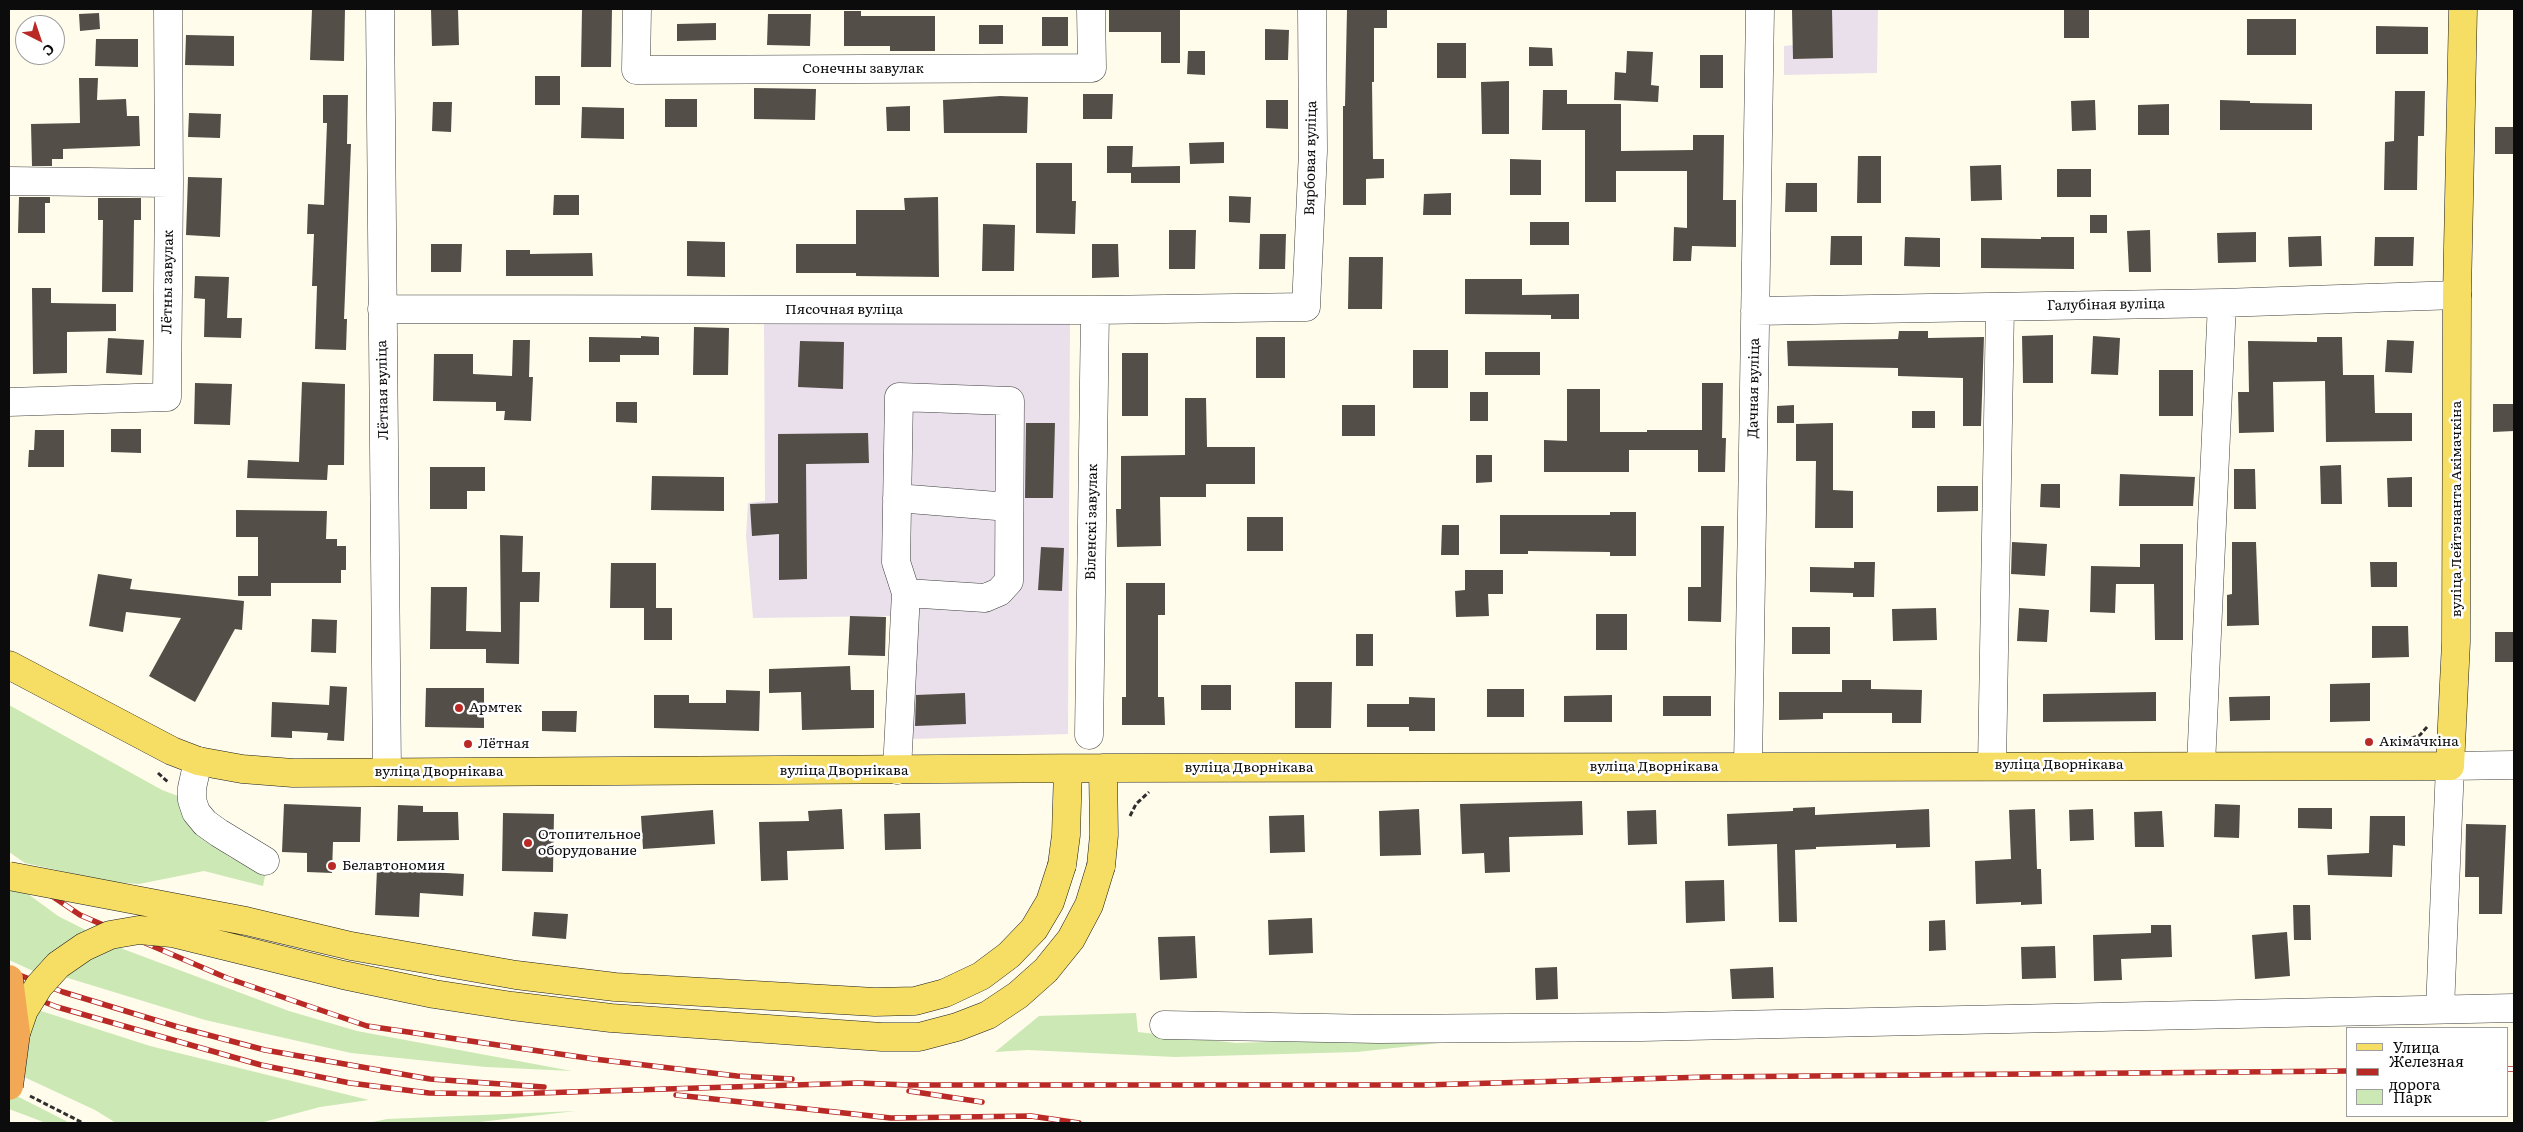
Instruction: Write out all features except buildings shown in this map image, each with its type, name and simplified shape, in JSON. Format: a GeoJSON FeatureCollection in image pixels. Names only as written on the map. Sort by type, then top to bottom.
{"type":"FeatureCollection","features":[{"type":"Feature","properties":{"kind":"highway"},"geometry":{"type":"LineString","coordinates":[[9,978],[16,1033],[9,1086]]}},
{"type":"Feature","properties":{"kind":"main road","name":"вуліца Лейтэнанта Акімачкіна"},"geometry":{"type":"LineString","coordinates":[[2450,766],[2456,642],[2457,295],[2463,9]]}},
{"type":"Feature","properties":{"kind":"main road","name":"вуліца Дворнікава"},"geometry":{"type":"LineString","coordinates":[[9,665],[138,735],[198,762],[242,769],[293,773],[1103,768],[2450,766]]}},
{"type":"Feature","properties":{"kind":"main road"},"geometry":{"type":"LineString","coordinates":[[16,1033],[24,1010],[39,986],[58,965],[84,947],[110,935],[139,930],[172,934],[388,984],[512,1006],[620,1018],[882,1037],[919,1036],[957,1027],[988,1015],[1018,995],[1046,970],[1071,939],[1089,905],[1101,866],[1104,835],[1103,768]]}},
{"type":"Feature","properties":{"kind":"main road"},"geometry":{"type":"LineString","coordinates":[[9,876],[246,921],[369,949],[516,976],[615,986],[875,1002],[914,1001],[946,993],[982,976],[1009,955],[1034,929],[1050,902],[1062,865],[1066,836],[1068,769]]}},
{"type":"Feature","properties":{"kind":"street","name":"Лётны завулак"},"geometry":{"type":"LineString","coordinates":[[9,402],[167,397],[168,9]]}},
{"type":"Feature","properties":{"kind":"street","name":"Лётная вуліца"},"geometry":{"type":"LineString","coordinates":[[380,9],[387,772]]}},
{"type":"Feature","properties":{"kind":"street","name":"Сонечны завулак"},"geometry":{"type":"LineString","coordinates":[[637,9],[636,70],[1092,68],[1091,9]]}},
{"type":"Feature","properties":{"kind":"street","name":"Вярбовая вуліца"},"geometry":{"type":"LineString","coordinates":[[1306,307],[1313,151],[1312,9]]}},
{"type":"Feature","properties":{"kind":"street","name":"Дачная вуліца"},"geometry":{"type":"LineString","coordinates":[[1748,766],[1760,9]]}},
{"type":"Feature","properties":{"kind":"street"},"geometry":{"type":"LineString","coordinates":[[9,181],[169,183]]}},
{"type":"Feature","properties":{"kind":"street","name":"Галубіная вуліца"},"geometry":{"type":"LineString","coordinates":[[1755,311],[2222,303],[2457,295]]}},
{"type":"Feature","properties":{"kind":"street"},"geometry":{"type":"LineString","coordinates":[[2201,765],[2222,303]]}},
{"type":"Feature","properties":{"kind":"street","name":"Пясочная вуліца"},"geometry":{"type":"LineString","coordinates":[[382,309],[1095,310],[1306,307]]}},
{"type":"Feature","properties":{"kind":"street"},"geometry":{"type":"LineString","coordinates":[[1992,766],[2000,307]]}},
{"type":"Feature","properties":{"kind":"street","name":"Віленскі завулак"},"geometry":{"type":"LineString","coordinates":[[1088,735],[1095,310]]}},
{"type":"Feature","properties":{"kind":"street"},"geometry":{"type":"LineString","coordinates":[[897,770],[906,593],[896,562],[900,397],[1010,401],[1009,580],[999,592],[985,598],[906,593]]}},
{"type":"Feature","properties":{"kind":"street"},"geometry":{"type":"LineString","coordinates":[[897,498],[1009,507]]}},
{"type":"Feature","properties":{"kind":"street"},"geometry":{"type":"LineString","coordinates":[[198,762],[192,788],[192,800],[196,812],[205,823],[219,833],[265,861]]}},
{"type":"Feature","properties":{"kind":"street","name":"вуліца Дворнікава"},"geometry":{"type":"LineString","coordinates":[[2450,766],[2514,765]]}},
{"type":"Feature","properties":{"kind":"street","name":"вуліца Лейтэнанта Акімачкіна"},"geometry":{"type":"LineString","coordinates":[[2440,1009],[2450,766]]}},
{"type":"Feature","properties":{"kind":"street"},"geometry":{"type":"LineString","coordinates":[[1164,1025],[1378,1029],[1642,1027],[2514,1008]]}},
{"type":"Feature","properties":{"kind":"path"},"geometry":{"type":"LineString","coordinates":[[9,1086],[71,1115],[83,1123]]}},
{"type":"Feature","properties":{"kind":"shaded area"},"geometry":{"type":"Polygon","coordinates":[[[1792,9],[1878,9],[1877,73],[1784,75],[1784,46],[1793,45],[1792,9]]]}},
{"type":"Feature","properties":{"kind":"shaded area"},"geometry":{"type":"Polygon","coordinates":[[[1070,323],[1068,734],[912,739],[906,732],[893,616],[753,618],[746,536],[748,503],[765,501],[764,324],[1070,323]]]}},
{"type":"Feature","properties":{"kind":"green space"},"geometry":{"type":"Polygon","coordinates":[[[9,705],[162,790],[178,796],[195,831],[231,858],[266,871],[263,886],[204,871],[139,884],[111,882],[25,863],[9,852],[9,705]]]}},
{"type":"Feature","properties":{"kind":"green space"},"geometry":{"type":"Polygon","coordinates":[[[9,880],[58,916],[123,949],[289,1011],[357,1031],[572,1071],[486,1067],[351,1053],[205,1020],[68,978],[33,971],[9,960],[9,880]]]}},
{"type":"Feature","properties":{"kind":"green space"},"geometry":{"type":"Polygon","coordinates":[[[38,1010],[150,1046],[369,1100],[320,1107],[260,1123],[116,1123],[95,1110],[22,1076],[27,1039],[38,1010]]]}},
{"type":"Feature","properties":{"kind":"green space"},"geometry":{"type":"Polygon","coordinates":[[[1136,1013],[1138,1032],[1236,1043],[1447,1036],[1476,1039],[1357,1052],[1175,1057],[1028,1050],[995,1052],[1039,1016],[1136,1013]]]}},
{"type":"Feature","properties":{"kind":"green space"},"geometry":{"type":"Polygon","coordinates":[[[9,1092],[69,1123],[46,1123],[9,1109],[9,1092]]]}},
{"type":"Feature","properties":{"kind":"green space"},"geometry":{"type":"Polygon","coordinates":[[[576,1111],[471,1123],[368,1123],[387,1119],[576,1111]]]}},
{"type":"Feature","properties":{"kind":"railway"},"geometry":{"type":"LineString","coordinates":[[9,867],[80,915],[227,978],[367,1026],[594,1059],[737,1076],[792,1079]]}},
{"type":"Feature","properties":{"kind":"railway"},"geometry":{"type":"LineString","coordinates":[[9,971],[63,992],[178,1027],[265,1050],[430,1079],[544,1087]]}},
{"type":"Feature","properties":{"kind":"railway"},"geometry":{"type":"LineString","coordinates":[[9,988],[57,1007],[261,1065],[350,1083],[429,1093],[507,1094],[858,1083],[908,1085],[1424,1085],[1707,1077],[2346,1071]]}},
{"type":"Feature","properties":{"kind":"railway"},"geometry":{"type":"LineString","coordinates":[[2508,1069],[2514,1069]]}},
{"type":"Feature","properties":{"kind":"railway"},"geometry":{"type":"LineString","coordinates":[[909,1091],[982,1102]]}},
{"type":"Feature","properties":{"kind":"railway"},"geometry":{"type":"LineString","coordinates":[[676,1095],[891,1118],[1031,1116],[1079,1123]]}},
{"type":"Feature","properties":{"kind":"place","name":"Армтек"},"geometry":{"type":"Point","coordinates":[459,708]}},
{"type":"Feature","properties":{"kind":"place","name":"Акімачкіна"},"geometry":{"type":"Point","coordinates":[2369,742]}},
{"type":"Feature","properties":{"kind":"place","name":"Лётная"},"geometry":{"type":"Point","coordinates":[468,744]}},
{"type":"Feature","properties":{"kind":"place","name":"Отопительное оборудование"},"geometry":{"type":"Point","coordinates":[528,843]}},
{"type":"Feature","properties":{"kind":"place","name":"Белавтономия"},"geometry":{"type":"Point","coordinates":[332,866]}}]}
